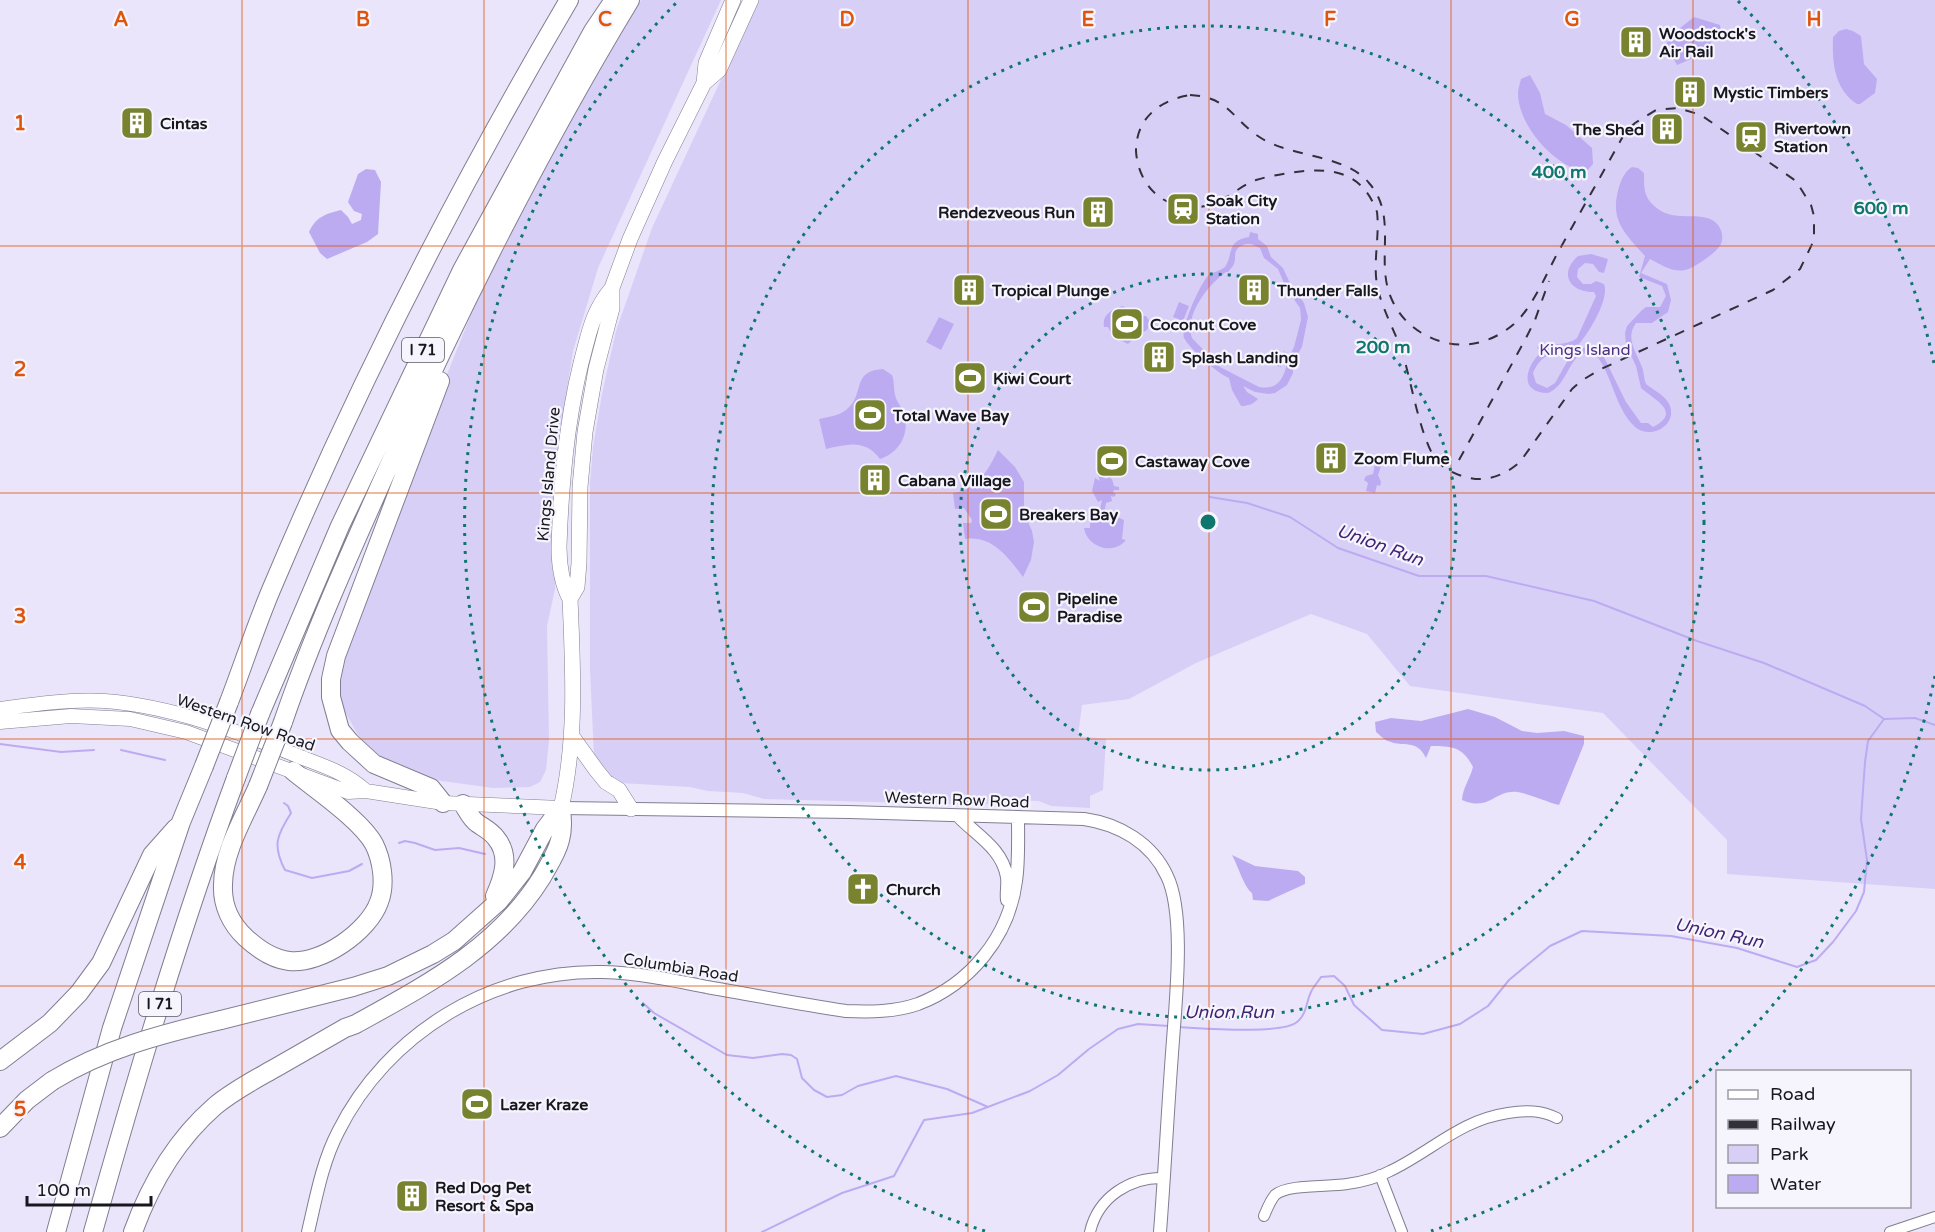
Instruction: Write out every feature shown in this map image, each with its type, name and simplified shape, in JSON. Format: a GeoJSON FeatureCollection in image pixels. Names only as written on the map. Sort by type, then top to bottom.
{"type":"FeatureCollection","features":[{"type":"Feature","properties":{"kind":"highway","name":"I 71"},"geometry":{"type":"LineString","coordinates":[[56,1232],[112,1028],[181,822],[286,555],[345,422],[394,321],[476,162],[569,0]]}},
{"type":"Feature","properties":{"kind":"highway","name":"I 71"},"geometry":{"type":"LineString","coordinates":[[93,1232],[136,1080],[166,985],[260,714],[340,526],[462,270],[593,31],[614,0]]}},
{"type":"Feature","properties":{"kind":"highway"},"geometry":{"type":"LineString","coordinates":[[293,771],[367,833],[375,845],[382,877],[379,902],[372,915],[351,938],[333,951],[312,960],[290,962],[273,957],[257,948],[239,932],[228,914],[223,898],[223,882],[231,848],[258,786],[305,658],[335,586],[468,296],[564,115],[630,0]]}},
{"type":"Feature","properties":{"kind":"highway"},"geometry":{"type":"LineString","coordinates":[[443,803],[430,788],[374,764],[350,742],[340,730],[334,714],[331,679],[336,656],[462,324],[468,296]]}},
{"type":"Feature","properties":{"kind":"highway"},"geometry":{"type":"LineString","coordinates":[[463,804],[475,822],[496,837],[502,846],[505,858],[502,881],[491,906]]}},
{"type":"Feature","properties":{"kind":"highway"},"geometry":{"type":"LineString","coordinates":[[0,1128],[27,1100],[52,1082],[84,1063],[113,1050],[172,1032],[317,997],[388,975],[417,963],[454,941],[499,901],[522,872],[545,829],[561,808]]}},
{"type":"Feature","properties":{"kind":"highway"},"geometry":{"type":"LineString","coordinates":[[133,1232],[146,1199],[168,1161],[190,1131],[217,1105],[256,1078],[432,982],[480,947],[503,926],[535,888],[560,842],[561,808]]}},
{"type":"Feature","properties":{"kind":"highway"},"geometry":{"type":"LineString","coordinates":[[0,1061],[50,1023],[79,993],[101,963],[152,855],[181,822]]}},
{"type":"Feature","properties":{"kind":"main road","name":"Kings Island Drive"},"geometry":{"type":"LineString","coordinates":[[704,84],[706,63],[733,0]]}},
{"type":"Feature","properties":{"kind":"main road","name":"Kings Island Drive"},"geometry":{"type":"LineString","coordinates":[[561,808],[572,735],[570,598],[577,587],[580,487],[585,432],[596,369],[612,308],[612,288],[634,229],[665,161],[704,84],[719,70],[751,0]]}},
{"type":"Feature","properties":{"kind":"main road","name":"Western Row Road"},"geometry":{"type":"LineString","coordinates":[[0,708],[64,701],[104,701],[174,713],[287,751],[352,778],[366,791]]}},
{"type":"Feature","properties":{"kind":"main road","name":"Western Row Road"},"geometry":{"type":"LineString","coordinates":[[0,722],[71,716],[130,718],[186,732],[348,792],[366,791],[443,803],[561,808]]}},
{"type":"Feature","properties":{"kind":"main road"},"geometry":{"type":"LineString","coordinates":[[572,735],[597,771],[606,782],[619,790],[631,809]]}},
{"type":"Feature","properties":{"kind":"street","name":"Western Row Road"},"geometry":{"type":"LineString","coordinates":[[561,808],[1101,821],[1140,841],[1152,852],[1168,877],[1176,905],[1176,978],[1160,1232]]}},
{"type":"Feature","properties":{"kind":"street"},"geometry":{"type":"LineString","coordinates":[[958,816],[991,845],[1003,866],[1006,877],[1006,897],[1010,907]]}},
{"type":"Feature","properties":{"kind":"street","name":"Columbia Road"},"geometry":{"type":"LineString","coordinates":[[308,1232],[329,1153],[348,1113],[380,1068],[416,1035],[446,1013],[494,991],[559,974],[603,972],[645,975],[846,1011],[893,1010],[916,1004],[942,993],[964,977],[990,949],[1010,907],[1017,881],[1018,818]]}},
{"type":"Feature","properties":{"kind":"street"},"geometry":{"type":"LineString","coordinates":[[1264,1216],[1272,1199],[1281,1191],[1348,1184],[1380,1175],[1406,1163],[1452,1132],[1480,1119],[1498,1114],[1534,1111],[1557,1118]]}},
{"type":"Feature","properties":{"kind":"street"},"geometry":{"type":"LineString","coordinates":[[1380,1175],[1402,1232]]}},
{"type":"Feature","properties":{"kind":"street"},"geometry":{"type":"LineString","coordinates":[[1090,1232],[1100,1209],[1112,1195],[1124,1186],[1139,1180],[1164,1178]]}},
{"type":"Feature","properties":{"kind":"street"},"geometry":{"type":"LineString","coordinates":[[1890,1232],[1916,1228],[1935,1217]]}},
{"type":"Feature","properties":{"kind":"green space"},"geometry":{"type":"Polygon","coordinates":[[[641,0],[721,0],[598,268],[573,351],[558,446],[555,589],[547,626],[549,740],[546,770],[540,782],[530,787],[493,788],[406,776],[384,765],[362,742],[340,703],[338,683],[376,560],[412,462],[476,302],[563,134],[641,0]]]}},
{"type":"Feature","properties":{"kind":"green space","name":"Kings Island"},"geometry":{"type":"Polygon","coordinates":[[[758,0],[1935,0],[1935,889],[1727,874],[1727,840],[1603,713],[1410,686],[1367,634],[1311,614],[1196,663],[1129,699],[1082,705],[1078,736],[1106,739],[1103,790],[1090,796],[1090,808],[1051,806],[1039,801],[997,800],[985,805],[764,799],[743,793],[708,791],[690,787],[620,783],[606,775],[594,756],[590,669],[590,483],[593,447],[602,394],[616,331],[652,228],[758,0]]]}},
{"type":"Feature","properties":{"kind":"water"},"geometry":{"type":"Polygon","coordinates":[[[1694,17],[1720,25],[1721,31],[1710,40],[1712,45],[1707,48],[1708,52],[1677,65],[1672,56],[1676,51],[1665,45],[1680,28],[1694,17]]]}},
{"type":"Feature","properties":{"kind":"water"},"geometry":{"type":"Polygon","coordinates":[[[1846,29],[1861,36],[1864,64],[1877,79],[1875,93],[1860,104],[1849,98],[1843,91],[1834,65],[1833,37],[1839,31],[1846,29]]]}},
{"type":"Feature","properties":{"kind":"water"},"geometry":{"type":"Polygon","coordinates":[[[1530,75],[1540,93],[1545,114],[1566,125],[1592,148],[1593,164],[1586,172],[1574,169],[1551,154],[1540,143],[1524,119],[1518,93],[1521,79],[1530,75]]]}},
{"type":"Feature","properties":{"kind":"water"},"geometry":{"type":"Polygon","coordinates":[[[1638,168],[1644,173],[1646,194],[1658,209],[1673,215],[1713,220],[1720,227],[1722,236],[1721,245],[1717,250],[1689,269],[1680,271],[1671,269],[1650,259],[1641,273],[1667,284],[1671,300],[1668,312],[1652,323],[1636,323],[1631,335],[1646,384],[1663,396],[1670,406],[1670,420],[1666,425],[1661,429],[1648,432],[1641,431],[1628,419],[1606,371],[1595,354],[1580,355],[1574,360],[1556,388],[1548,393],[1532,389],[1528,379],[1528,372],[1540,353],[1537,347],[1542,344],[1545,348],[1577,338],[1596,296],[1594,292],[1579,289],[1573,285],[1568,275],[1569,269],[1578,256],[1591,254],[1608,259],[1604,273],[1599,272],[1593,264],[1585,263],[1578,269],[1577,277],[1583,284],[1596,281],[1604,284],[1604,298],[1598,315],[1579,344],[1581,348],[1592,347],[1602,353],[1626,402],[1641,423],[1648,423],[1653,427],[1665,416],[1666,411],[1663,406],[1641,388],[1636,366],[1626,345],[1627,326],[1646,307],[1660,307],[1666,296],[1662,286],[1639,277],[1645,256],[1626,234],[1618,219],[1616,202],[1618,191],[1629,169],[1638,168]],[[1571,348],[1565,349],[1553,352],[1544,358],[1533,373],[1536,383],[1547,388],[1555,383],[1572,353],[1571,348]]]}},
{"type":"Feature","properties":{"kind":"water"},"geometry":{"type":"Polygon","coordinates":[[[366,169],[375,170],[381,182],[378,234],[367,242],[327,259],[320,253],[309,232],[322,217],[341,210],[352,224],[361,220],[362,214],[354,211],[348,202],[358,174],[366,169]]]}},
{"type":"Feature","properties":{"kind":"water"},"geometry":{"type":"Polygon","coordinates":[[[1250,232],[1258,234],[1258,239],[1267,246],[1271,257],[1283,268],[1304,303],[1308,317],[1302,347],[1293,362],[1293,373],[1287,385],[1269,394],[1255,392],[1243,386],[1247,392],[1258,399],[1251,404],[1241,406],[1232,390],[1229,378],[1198,354],[1184,338],[1184,333],[1192,305],[1205,279],[1225,267],[1237,241],[1249,237],[1250,232]],[[1251,244],[1238,248],[1233,266],[1206,291],[1195,309],[1191,329],[1192,338],[1220,367],[1259,387],[1266,388],[1277,384],[1283,376],[1288,358],[1285,355],[1281,367],[1264,358],[1273,349],[1290,355],[1301,320],[1300,308],[1286,288],[1278,269],[1264,258],[1260,248],[1251,244]]]}},
{"type":"Feature","properties":{"kind":"water"},"geometry":{"type":"Polygon","coordinates":[[[1179,302],[1189,306],[1183,321],[1173,317],[1179,302]]]}},
{"type":"Feature","properties":{"kind":"water","name":"Coconut Cove"},"geometry":{"type":"Polygon","coordinates":[[[1122,306],[1130,309],[1131,316],[1146,316],[1150,322],[1147,330],[1134,338],[1130,337],[1133,339],[1128,344],[1111,333],[1108,327],[1104,327],[1106,316],[1122,306]]]}},
{"type":"Feature","properties":{"kind":"water"},"geometry":{"type":"Polygon","coordinates":[[[939,317],[954,324],[941,350],[926,342],[939,317]]]}},
{"type":"Feature","properties":{"kind":"water","name":"Total Wave Bay"},"geometry":{"type":"Polygon","coordinates":[[[883,369],[892,375],[895,395],[903,410],[905,429],[898,447],[880,459],[868,448],[862,446],[849,445],[826,449],[819,419],[846,410],[856,398],[866,374],[883,369]]]}},
{"type":"Feature","properties":{"kind":"water","name":"Breakers Bay"},"geometry":{"type":"Polygon","coordinates":[[[998,450],[1015,467],[1024,482],[1024,513],[1034,542],[1031,560],[1023,577],[1005,555],[991,544],[983,540],[965,539],[963,523],[971,523],[972,520],[964,508],[955,509],[953,493],[976,483],[986,472],[998,450]]]}},
{"type":"Feature","properties":{"kind":"water","name":"Castaway Cove"},"geometry":{"type":"Polygon","coordinates":[[[1115,450],[1122,455],[1121,463],[1111,471],[1110,468],[1109,472],[1102,471],[1100,463],[1103,463],[1104,453],[1115,450]]]}},
{"type":"Feature","properties":{"kind":"water"},"geometry":{"type":"Polygon","coordinates":[[[1376,459],[1380,460],[1378,475],[1381,482],[1380,486],[1377,485],[1375,493],[1366,491],[1368,483],[1364,480],[1366,476],[1373,474],[1376,459]]]}},
{"type":"Feature","properties":{"kind":"water"},"geometry":{"type":"Polygon","coordinates":[[[1096,470],[1099,477],[1103,476],[1106,479],[1115,471],[1116,474],[1110,479],[1114,486],[1119,487],[1119,490],[1114,490],[1116,494],[1114,497],[1111,496],[1112,501],[1106,503],[1105,509],[1117,510],[1118,515],[1113,519],[1115,521],[1117,517],[1124,520],[1122,539],[1126,540],[1114,548],[1095,544],[1086,535],[1084,528],[1090,528],[1090,519],[1096,510],[1100,509],[1102,500],[1098,502],[1092,491],[1095,478],[1100,481],[1096,470]]]}},
{"type":"Feature","properties":{"kind":"water","name":"Pipeline Paradise"},"geometry":{"type":"Polygon","coordinates":[[[1024,597],[1045,600],[1042,619],[1033,617],[1031,624],[1022,622],[1024,597]]]}},
{"type":"Feature","properties":{"kind":"water"},"geometry":{"type":"Polygon","coordinates":[[[1468,709],[1495,717],[1522,731],[1537,733],[1564,731],[1584,736],[1584,744],[1559,805],[1517,792],[1509,792],[1479,804],[1462,800],[1473,767],[1465,755],[1451,747],[1431,746],[1426,758],[1418,748],[1386,740],[1376,732],[1375,722],[1391,718],[1421,721],[1468,709]]]}},
{"type":"Feature","properties":{"kind":"water"},"geometry":{"type":"Polygon","coordinates":[[[1232,855],[1255,866],[1298,871],[1305,877],[1305,884],[1268,901],[1253,900],[1252,893],[1232,855]]]}},
{"type":"Feature","properties":{"kind":"waterway","name":"Union Run"},"geometry":{"type":"LineString","coordinates":[[1210,497],[1247,503],[1290,517],[1338,548],[1419,576],[1486,576],[1594,601],[1697,641],[1764,663],[1865,706],[1884,719]]}},
{"type":"Feature","properties":{"kind":"waterway","name":"Union Run"},"geometry":{"type":"LineString","coordinates":[[1177,1027],[1258,1030],[1288,1026],[1297,1022],[1303,1015],[1312,990],[1321,977],[1334,976],[1345,986],[1354,1005],[1382,1030],[1423,1034],[1460,1024],[1488,1006],[1509,980],[1550,946],[1582,931],[1671,936],[1737,948],[1797,967],[1816,960],[1856,911],[1864,892],[1867,860],[1861,819],[1868,741],[1884,719],[1915,718],[1935,725]]}},
{"type":"Feature","properties":{"kind":"waterway"},"geometry":{"type":"LineString","coordinates":[[0,744],[61,752],[94,750]]}},
{"type":"Feature","properties":{"kind":"waterway","name":"Union Run"},"geometry":{"type":"LineString","coordinates":[[121,750],[165,760]]}},
{"type":"Feature","properties":{"kind":"waterway","name":"Union Run"},"geometry":{"type":"LineString","coordinates":[[284,803],[291,813],[282,828],[277,847],[285,870],[312,878],[349,871],[362,864]]}},
{"type":"Feature","properties":{"kind":"waterway","name":"Union Run"},"geometry":{"type":"LineString","coordinates":[[399,843],[405,841],[435,850],[459,848],[485,854]]}},
{"type":"Feature","properties":{"kind":"waterway","name":"Union Run"},"geometry":{"type":"LineString","coordinates":[[643,1003],[654,1013],[727,1055],[753,1058],[791,1055],[797,1059],[802,1078],[814,1090],[827,1097],[842,1095],[858,1086],[896,1076],[947,1089],[988,1107]]}},
{"type":"Feature","properties":{"kind":"waterway"},"geometry":{"type":"LineString","coordinates":[[762,1232],[842,1193],[894,1176],[924,1120],[972,1113],[1030,1091],[1058,1075],[1118,1029],[1138,1024],[1169,1026]]}},
{"type":"Feature","properties":{"kind":"railway"},"geometry":{"type":"LineString","coordinates":[[1190,95],[1214,100],[1230,110],[1261,138],[1288,149],[1333,161],[1359,174],[1369,183],[1378,196],[1383,210],[1385,270],[1392,300],[1401,315],[1413,327],[1443,342],[1462,345],[1481,342],[1498,335],[1521,317],[1538,291],[1626,131],[1656,110],[1678,108],[1701,115],[1796,181],[1811,205],[1814,216],[1814,240],[1800,269],[1773,290],[1599,370],[1581,381],[1572,389],[1515,466],[1490,478],[1466,477],[1441,465],[1432,454],[1427,442],[1404,358],[1378,290],[1376,280],[1377,212],[1364,189],[1355,181],[1335,172],[1296,172],[1256,180],[1217,202],[1190,207],[1173,204],[1157,195],[1148,186],[1142,175],[1136,151],[1140,129],[1145,120],[1160,106],[1179,97],[1190,95]]}},
{"type":"Feature","properties":{"kind":"railway"},"geometry":{"type":"LineString","coordinates":[[1459,460],[1525,340],[1549,281]]}},
{"type":"Feature","properties":{"kind":"place","name":"Woodstock's Air Rail"},"geometry":{"type":"Point","coordinates":[1636,42]}},
{"type":"Feature","properties":{"kind":"place","name":"Mystic Timbers"},"geometry":{"type":"Point","coordinates":[1690,92]}},
{"type":"Feature","properties":{"kind":"place","name":"Cintas"},"geometry":{"type":"Point","coordinates":[137,123]}},
{"type":"Feature","properties":{"kind":"place","name":"The Shed"},"geometry":{"type":"Point","coordinates":[1667,129]}},
{"type":"Feature","properties":{"kind":"place","name":"Rivertown Station"},"geometry":{"type":"Point","coordinates":[1751,137]}},
{"type":"Feature","properties":{"kind":"place","name":"Soak City Station"},"geometry":{"type":"Point","coordinates":[1183,209]}},
{"type":"Feature","properties":{"kind":"place","name":"Rendezveous Run"},"geometry":{"type":"Point","coordinates":[1098,212]}},
{"type":"Feature","properties":{"kind":"place","name":"Tropical Plunge"},"geometry":{"type":"Point","coordinates":[969,290]}},
{"type":"Feature","properties":{"kind":"place","name":"Thunder Falls"},"geometry":{"type":"Point","coordinates":[1254,290]}},
{"type":"Feature","properties":{"kind":"place","name":"Coconut Cove"},"geometry":{"type":"Point","coordinates":[1127,324]}},
{"type":"Feature","properties":{"kind":"place","name":"Splash Landing"},"geometry":{"type":"Point","coordinates":[1159,357]}},
{"type":"Feature","properties":{"kind":"place","name":"Kiwi Court"},"geometry":{"type":"Point","coordinates":[970,378]}},
{"type":"Feature","properties":{"kind":"place","name":"Total Wave Bay"},"geometry":{"type":"Point","coordinates":[870,415]}},
{"type":"Feature","properties":{"kind":"place","name":"Zoom Flume"},"geometry":{"type":"Point","coordinates":[1331,458]}},
{"type":"Feature","properties":{"kind":"place","name":"Castaway Cove"},"geometry":{"type":"Point","coordinates":[1112,461]}},
{"type":"Feature","properties":{"kind":"place","name":"Cabana Village"},"geometry":{"type":"Point","coordinates":[875,480]}},
{"type":"Feature","properties":{"kind":"place","name":"Breakers Bay"},"geometry":{"type":"Point","coordinates":[996,514]}},
{"type":"Feature","properties":{"kind":"place","name":"Pipeline Paradise"},"geometry":{"type":"Point","coordinates":[1034,607]}},
{"type":"Feature","properties":{"kind":"place","name":"Church"},"geometry":{"type":"Point","coordinates":[863,889]}},
{"type":"Feature","properties":{"kind":"place","name":"Lazer Kraze"},"geometry":{"type":"Point","coordinates":[477,1104]}},
{"type":"Feature","properties":{"kind":"place","name":"Red Dog Pet Resort & Spa"},"geometry":{"type":"Point","coordinates":[412,1196]}}]}
